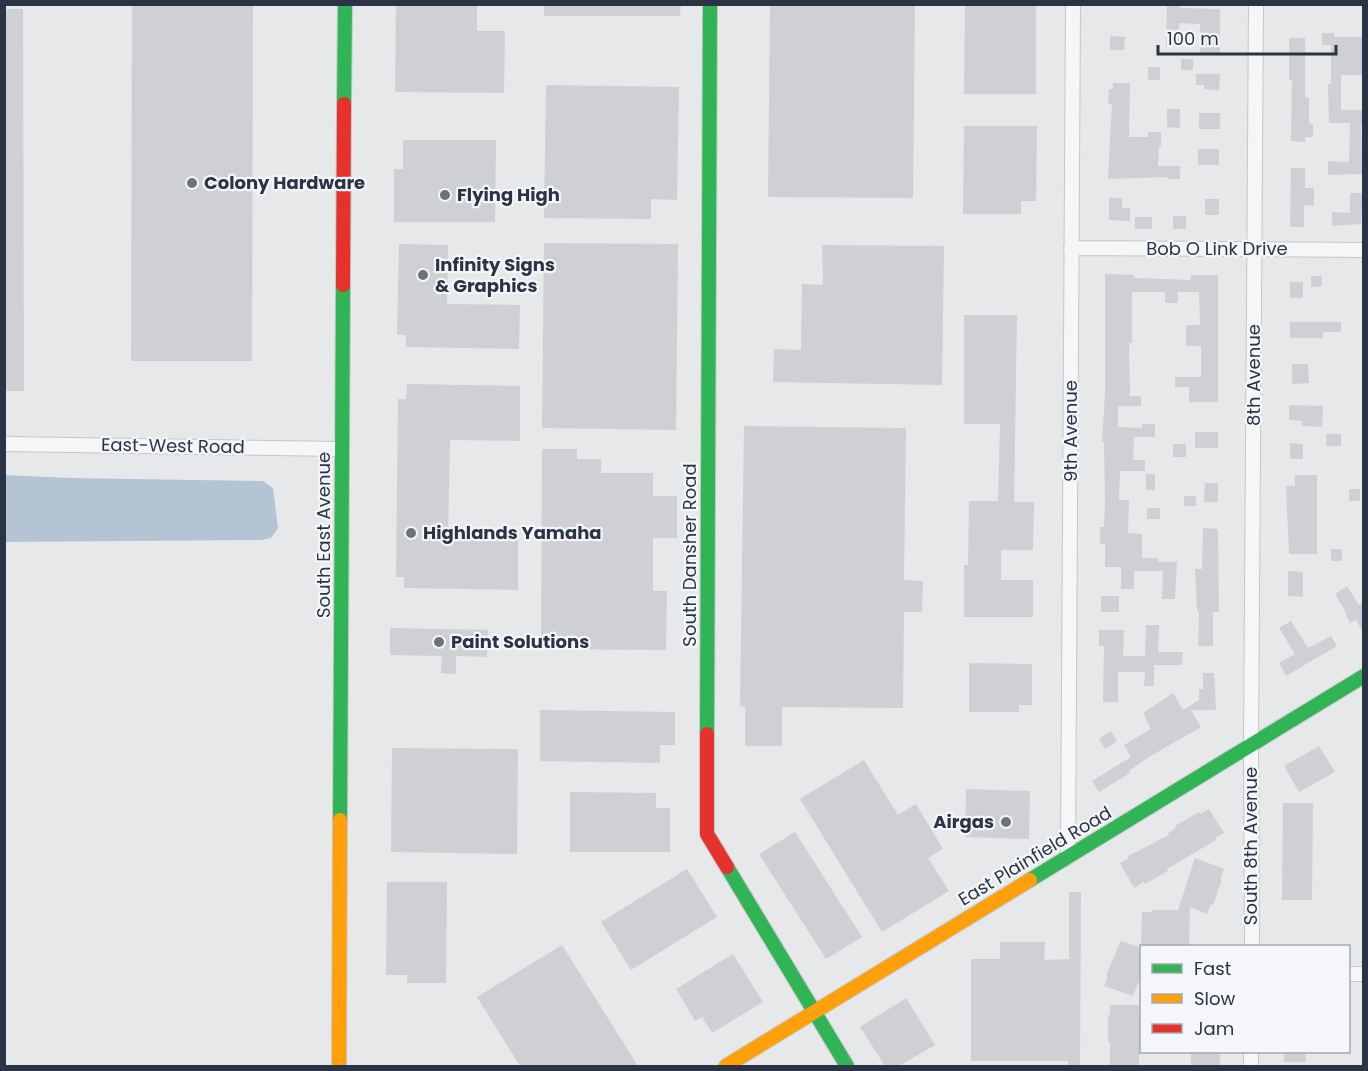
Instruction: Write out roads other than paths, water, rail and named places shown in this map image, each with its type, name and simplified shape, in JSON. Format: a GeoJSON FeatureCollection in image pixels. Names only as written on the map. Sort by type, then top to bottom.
{"type":"FeatureCollection","features":[{"type":"Feature","properties":{"kind":"main road","name":"South East Avenue"},"geometry":{"type":"LineString","coordinates":[[339,1066],[345,4]]}},
{"type":"Feature","properties":{"kind":"main road","name":"South Dansher Road"},"geometry":{"type":"LineString","coordinates":[[710,4],[707,834],[847,1066]]}},
{"type":"Feature","properties":{"kind":"main road","name":"East Plainfield Road"},"geometry":{"type":"LineString","coordinates":[[726,1066],[1364,676]]}},
{"type":"Feature","properties":{"kind":"street","name":"9th Avenue"},"geometry":{"type":"LineString","coordinates":[[1068,857],[1073,4]]}},
{"type":"Feature","properties":{"kind":"street","name":"8th Avenue"},"geometry":{"type":"LineString","coordinates":[[1251,745],[1256,4]]}},
{"type":"Feature","properties":{"kind":"street","name":"Bob O Link Drive"},"geometry":{"type":"LineString","coordinates":[[1071,248],[1364,250]]}},
{"type":"Feature","properties":{"kind":"street","name":"East-West Road"},"geometry":{"type":"LineString","coordinates":[[4,444],[342,449]]}},
{"type":"Feature","properties":{"kind":"street","name":"South 8th Avenue"},"geometry":{"type":"LineString","coordinates":[[1251,745],[1252,945]]}},
{"type":"Feature","properties":{"kind":"water"},"geometry":{"type":"Polygon","coordinates":[[[4,475],[263,481],[273,488],[278,528],[271,538],[261,540],[5,542],[4,475]]]}},
{"type":"Feature","properties":{"kind":"place","name":"Colony Hardware"},"geometry":{"type":"Point","coordinates":[192,183]}},
{"type":"Feature","properties":{"kind":"place","name":"Flying High"},"geometry":{"type":"Point","coordinates":[445,195]}},
{"type":"Feature","properties":{"kind":"place","name":"Infinity Signs & Graphics"},"geometry":{"type":"Point","coordinates":[423,275]}},
{"type":"Feature","properties":{"kind":"place","name":"Highlands Yamaha"},"geometry":{"type":"Point","coordinates":[411,533]}},
{"type":"Feature","properties":{"kind":"place","name":"Paint Solutions"},"geometry":{"type":"Point","coordinates":[439,642]}},
{"type":"Feature","properties":{"kind":"place","name":"Airgas"},"geometry":{"type":"Point","coordinates":[1006,822]}}]}
